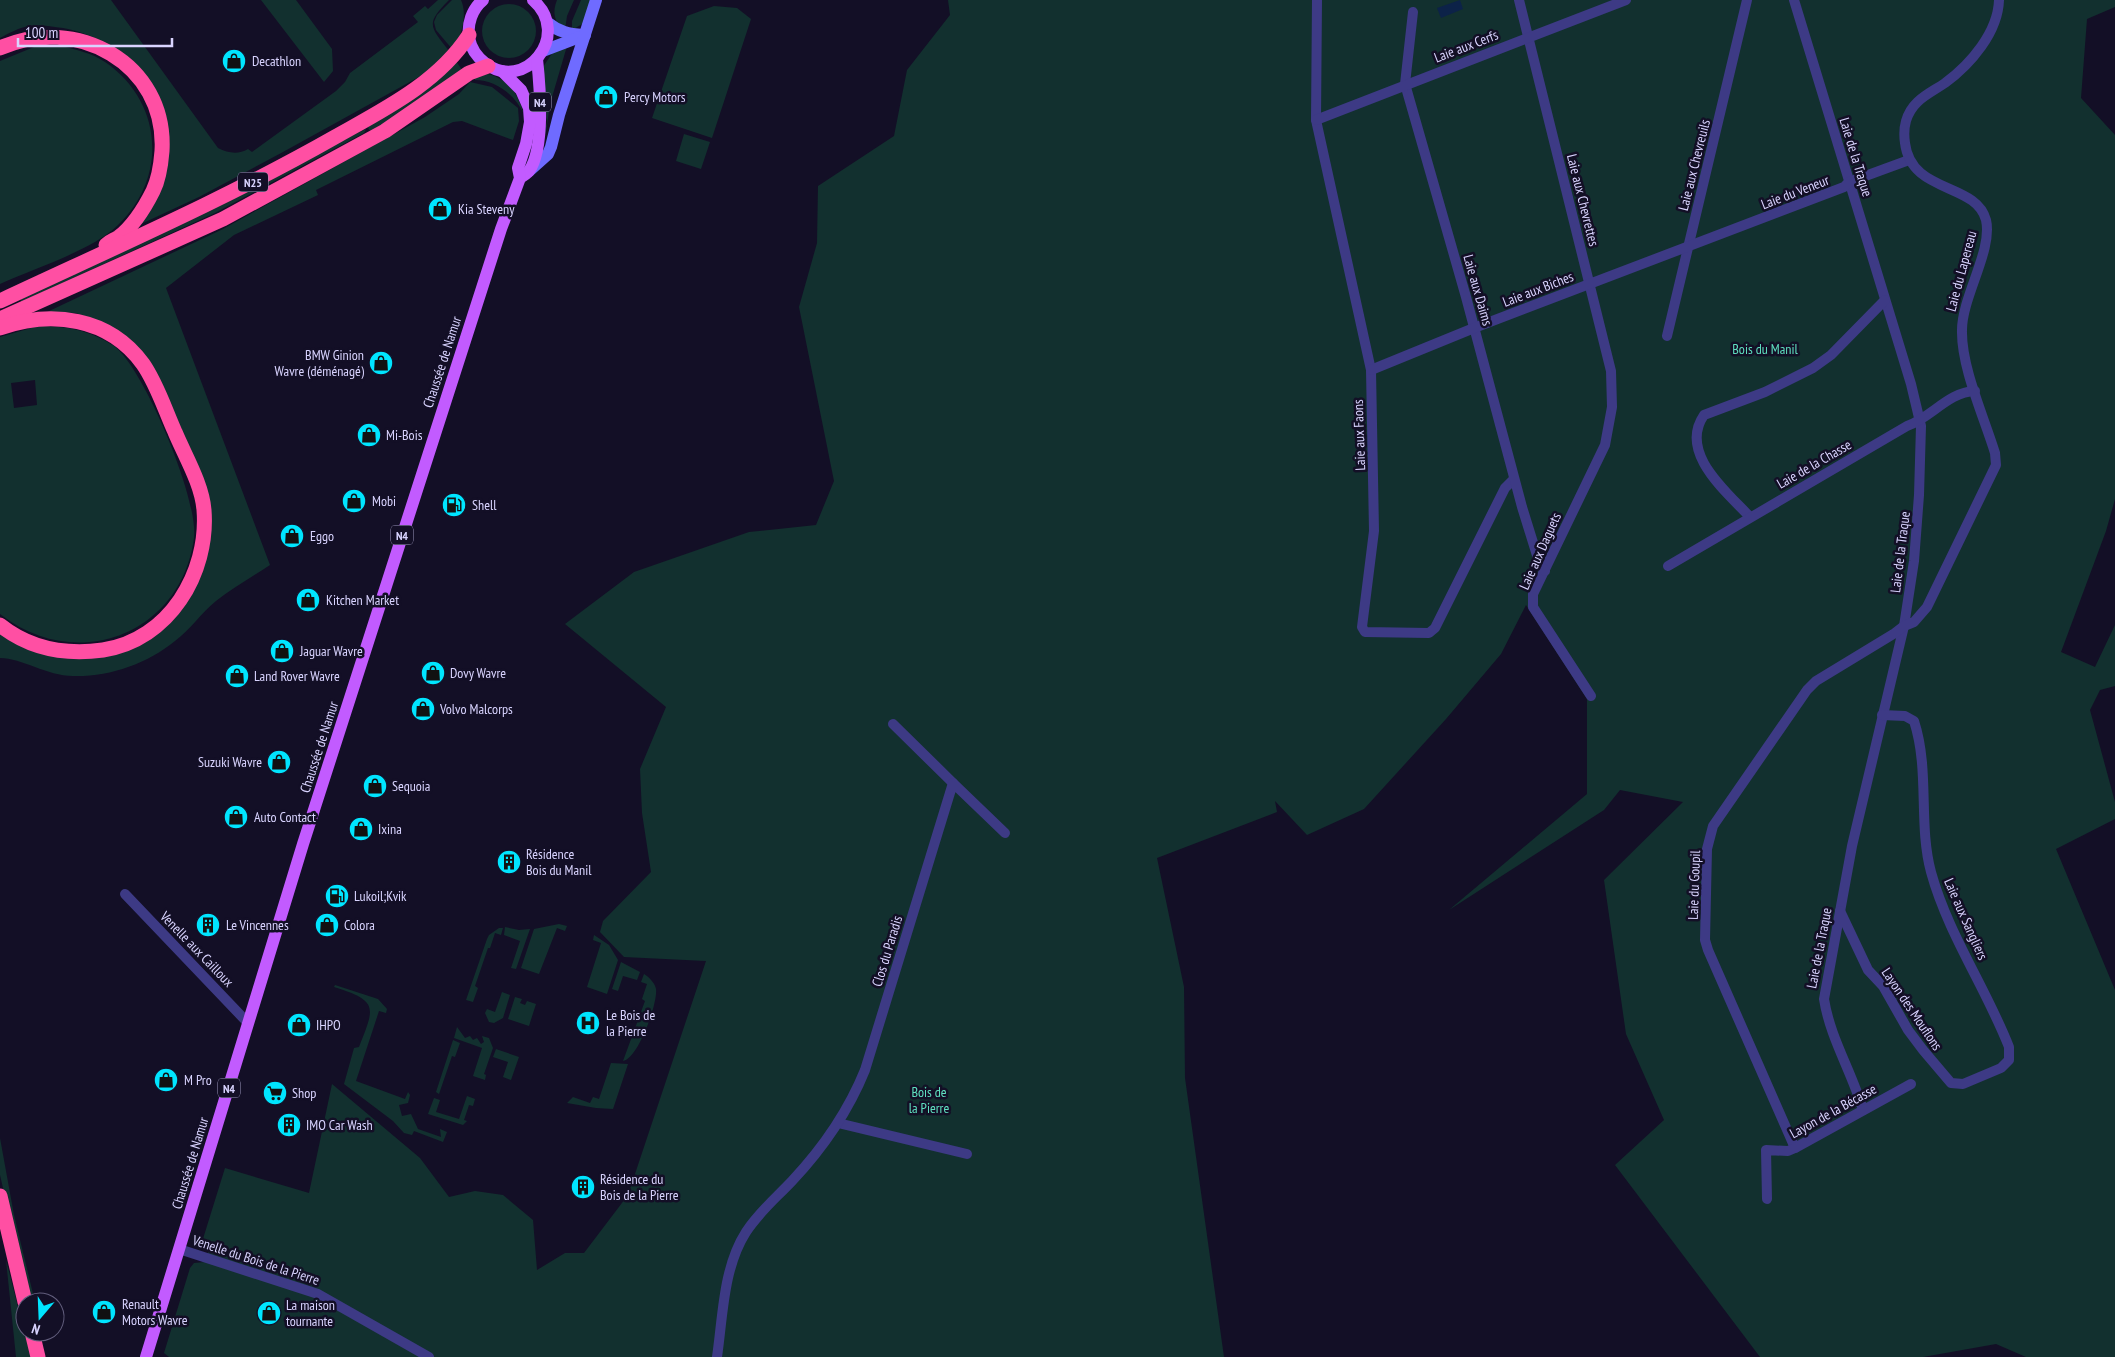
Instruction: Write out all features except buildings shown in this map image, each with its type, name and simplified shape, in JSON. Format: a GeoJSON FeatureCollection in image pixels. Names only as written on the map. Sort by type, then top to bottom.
{"type":"FeatureCollection","features":[{"type":"Feature","properties":{"kind":"highway","name":"N25"},"geometry":{"type":"LineString","coordinates":[[0,301],[243,187],[398,101],[453,58],[469,35]]}},
{"type":"Feature","properties":{"kind":"highway"},"geometry":{"type":"LineString","coordinates":[[0,48],[17,41],[44,36],[70,38],[95,45],[116,55],[133,71],[146,88],[157,108],[162,138],[160,166],[153,190],[139,214],[120,236],[107,243],[103,254]]}},
{"type":"Feature","properties":{"kind":"highway","name":"N25"},"geometry":{"type":"LineString","coordinates":[[0,319],[223,218],[385,130],[469,73],[495,68]]}},
{"type":"Feature","properties":{"kind":"highway"},"geometry":{"type":"LineString","coordinates":[[0,328],[30,319],[56,317],[80,321],[104,330],[128,347],[143,363],[155,385],[197,485],[204,508],[200,559],[193,580],[185,593],[154,628],[133,641],[110,649],[83,653],[54,651],[30,644],[0,625]]}},
{"type":"Feature","properties":{"kind":"highway"},"geometry":{"type":"LineString","coordinates":[[0,1196],[23,1292]]}},
{"type":"Feature","properties":{"kind":"highway"},"geometry":{"type":"LineString","coordinates":[[34,1342],[38,1357]]}},
{"type":"Feature","properties":{"kind":"main road"},"geometry":{"type":"LineString","coordinates":[[469,35],[471,17],[484,0]]}},
{"type":"Feature","properties":{"kind":"main road"},"geometry":{"type":"LineString","coordinates":[[533,0],[546,18]]}},
{"type":"Feature","properties":{"kind":"main road","name":"Chaussée de Namur"},"geometry":{"type":"LineString","coordinates":[[146,1357],[248,1023],[503,221],[524,175],[540,130],[540,55],[548,33],[546,18],[548,0]]}},
{"type":"Feature","properties":{"kind":"main road","name":"Chaussée de Namur"},"geometry":{"type":"LineString","coordinates":[[469,35],[473,49],[521,90],[529,108],[529,132],[518,168],[524,175]]}},
{"type":"Feature","properties":{"kind":"main road"},"geometry":{"type":"LineString","coordinates":[[495,68],[516,70],[528,66],[540,55]]}},
{"type":"Feature","properties":{"kind":"street"},"geometry":{"type":"LineString","coordinates":[[524,175],[548,154],[551,147],[559,115],[596,0]]}},
{"type":"Feature","properties":{"kind":"street","name":"Laie aux Faons"},"geometry":{"type":"LineString","coordinates":[[1317,0],[1316,120],[1371,370],[1374,532],[1362,627],[1365,632],[1429,633],[1435,628],[1505,488],[1514,479]]}},
{"type":"Feature","properties":{"kind":"street","name":"Laie aux Chevrettes"},"geometry":{"type":"LineString","coordinates":[[1519,0],[1591,284],[1611,371],[1612,408]]}},
{"type":"Feature","properties":{"kind":"street","name":"Laie aux Cerfs"},"geometry":{"type":"LineString","coordinates":[[1316,120],[1626,0]]}},
{"type":"Feature","properties":{"kind":"street","name":"Laie aux Chevreuils"},"geometry":{"type":"LineString","coordinates":[[1667,336],[1747,0]]}},
{"type":"Feature","properties":{"kind":"street","name":"Laie de la Traque"},"geometry":{"type":"LineString","coordinates":[[1794,0],[1911,384],[1920,422],[1918,527],[1904,626],[1852,846],[1824,999],[1826,1015],[1858,1092],[1863,1110]]}},
{"type":"Feature","properties":{"kind":"street"},"geometry":{"type":"LineString","coordinates":[[1909,160],[1904,134],[1910,110],[1921,97],[1958,72],[1977,51],[1996,22],[1999,0]]}},
{"type":"Feature","properties":{"kind":"street","name":"Laie aux Daims"},"geometry":{"type":"LineString","coordinates":[[1413,12],[1405,84],[1474,328],[1514,479],[1532,540],[1545,571]]}},
{"type":"Feature","properties":{"kind":"street"},"geometry":{"type":"LineString","coordinates":[[546,18],[556,29],[570,34],[585,35]]}},
{"type":"Feature","properties":{"kind":"street"},"geometry":{"type":"LineString","coordinates":[[540,55],[585,35]]}},
{"type":"Feature","properties":{"kind":"street","name":"Laie du Veneur"},"geometry":{"type":"LineString","coordinates":[[1688,246],[1844,187],[1850,182],[1909,160]]}},
{"type":"Feature","properties":{"kind":"street","name":"Laie du Lapereau"},"geometry":{"type":"LineString","coordinates":[[1904,626],[1914,622],[1927,607],[1996,465],[1990,436],[1975,391],[1962,329],[1965,309],[1986,239],[1986,220],[1973,202],[1931,182],[1919,173],[1909,160]]}},
{"type":"Feature","properties":{"kind":"street","name":"Laie aux Biches"},"geometry":{"type":"LineString","coordinates":[[1371,370],[1474,328],[1688,246]]}},
{"type":"Feature","properties":{"kind":"street"},"geometry":{"type":"LineString","coordinates":[[1750,517],[1707,470],[1698,446],[1697,432],[1704,415],[1765,392],[1813,368],[1830,355],[1885,300]]}},
{"type":"Feature","properties":{"kind":"street","name":"Laie de la Chasse"},"geometry":{"type":"LineString","coordinates":[[1668,566],[1907,426],[1920,422],[1945,402],[1966,391],[1975,391]]}},
{"type":"Feature","properties":{"kind":"street","name":"Laie aux Daguets"},"geometry":{"type":"LineString","coordinates":[[1591,696],[1533,607],[1533,594],[1562,530],[1605,445],[1612,408]]}},
{"type":"Feature","properties":{"kind":"street","name":"Laie du Goupil"},"geometry":{"type":"LineString","coordinates":[[1795,1148],[1705,940],[1707,849],[1713,826],[1807,690],[1816,681],[1904,626]]}},
{"type":"Feature","properties":{"kind":"street","name":"Laie aux Sangliers"},"geometry":{"type":"LineString","coordinates":[[1882,715],[1906,716],[1914,721],[1918,733],[1925,792],[1926,842],[1930,871],[1952,926],[2009,1047],[2006,1064],[1986,1075],[1963,1084],[1955,1084]]}},
{"type":"Feature","properties":{"kind":"street"},"geometry":{"type":"LineString","coordinates":[[893,724],[1005,832]]}},
{"type":"Feature","properties":{"kind":"street","name":"Clos du Paradis"},"geometry":{"type":"LineString","coordinates":[[717,1357],[729,1274],[746,1233],[766,1206],[812,1159],[855,1096],[866,1070],[953,783]]}},
{"type":"Feature","properties":{"kind":"street","name":"Venelle aux Cailloux"},"geometry":{"type":"LineString","coordinates":[[126,894],[248,1023]]}},
{"type":"Feature","properties":{"kind":"street","name":"Layon des Mouflons"},"geometry":{"type":"LineString","coordinates":[[1840,911],[1868,970],[1883,986],[1908,1030],[1941,1074],[1955,1084]]}},
{"type":"Feature","properties":{"kind":"street","name":"Layon de la Bécasse"},"geometry":{"type":"LineString","coordinates":[[1767,1198],[1766,1150],[1788,1151],[1795,1148],[1911,1084]]}},
{"type":"Feature","properties":{"kind":"street"},"geometry":{"type":"LineString","coordinates":[[838,1123],[966,1154]]}},
{"type":"Feature","properties":{"kind":"street","name":"Venelle du Bois de la Pierre"},"geometry":{"type":"LineString","coordinates":[[179,1249],[318,1294],[429,1357]]}},
{"type":"Feature","properties":{"kind":"green space"},"geometry":{"type":"Polygon","coordinates":[[[0,0],[111,0],[218,148],[233,153],[248,149],[252,152],[336,91],[345,82],[350,73],[418,22],[413,16],[425,6],[428,9],[438,0],[449,0],[436,15],[433,25],[434,30],[449,51],[431,69],[417,78],[199,197],[141,224],[163,169],[169,137],[166,116],[148,80],[135,64],[119,52],[102,41],[83,33],[63,28],[32,25],[18,29],[0,38],[0,0]]]}},
{"type":"Feature","properties":{"kind":"green space"},"geometry":{"type":"Polygon","coordinates":[[[261,0],[296,0],[332,49],[333,71],[324,82],[261,0]]]}},
{"type":"Feature","properties":{"kind":"green space"},"geometry":{"type":"Polygon","coordinates":[[[452,0],[461,0],[464,13],[459,39],[453,50],[436,30],[434,22],[437,15],[452,0]]]}},
{"type":"Feature","properties":{"kind":"green space"},"geometry":{"type":"Polygon","coordinates":[[[557,0],[574,0],[567,16],[565,30],[556,21],[555,9],[557,0]]]}},
{"type":"Feature","properties":{"kind":"green space"},"geometry":{"type":"Polygon","coordinates":[[[581,0],[591,0],[584,23],[572,30],[572,21],[581,0]]]}},
{"type":"Feature","properties":{"kind":"green space"},"geometry":{"type":"Polygon","coordinates":[[[948,0],[2115,0],[2115,7],[2087,19],[2081,98],[2115,135],[2115,499],[2106,531],[2061,652],[2095,667],[2115,625],[2115,686],[2100,690],[2090,710],[2115,802],[2115,819],[2056,849],[2115,990],[2115,1357],[2026,1357],[1996,1344],[1923,1357],[1760,1357],[1615,1165],[1664,1120],[1626,1034],[1604,880],[1683,802],[1620,790],[1604,810],[1449,910],[1587,794],[1587,699],[1526,605],[1501,654],[1446,719],[1364,809],[1307,835],[1275,801],[1277,812],[1157,858],[1184,987],[1185,1078],[1224,1357],[169,1357],[164,1353],[190,1268],[194,1263],[205,1262],[209,1250],[202,1247],[202,1242],[225,1168],[309,1193],[332,1084],[420,1158],[449,1197],[475,1191],[503,1195],[533,1220],[537,1270],[565,1253],[584,1253],[628,1195],[706,961],[624,957],[600,932],[603,921],[651,872],[642,813],[640,769],[666,707],[565,624],[634,572],[749,532],[816,525],[834,481],[799,307],[817,243],[818,186],[894,136],[907,70],[950,15],[948,0]]]}},
{"type":"Feature","properties":{"kind":"green space"},"geometry":{"type":"Polygon","coordinates":[[[504,4],[514,4],[524,8],[532,16],[536,31],[532,46],[524,54],[514,58],[504,58],[494,54],[486,46],[482,36],[482,26],[486,16],[494,8],[504,4]]]}},
{"type":"Feature","properties":{"kind":"green space"},"geometry":{"type":"Polygon","coordinates":[[[714,6],[737,8],[751,19],[712,138],[652,118],[687,16],[714,6]]]}},
{"type":"Feature","properties":{"kind":"green space"},"geometry":{"type":"Polygon","coordinates":[[[62,46],[95,56],[105,62],[124,78],[138,97],[148,118],[152,140],[151,162],[146,184],[134,206],[118,225],[107,234],[78,251],[0,284],[0,61],[34,47],[62,46]]]}},
{"type":"Feature","properties":{"kind":"green space"},"geometry":{"type":"Polygon","coordinates":[[[567,46],[550,104],[546,132],[542,143],[547,122],[543,67],[553,52],[567,46]]]}},
{"type":"Feature","properties":{"kind":"green space"},"geometry":{"type":"Polygon","coordinates":[[[456,61],[462,70],[375,131],[369,130],[368,127],[456,61]]]}},
{"type":"Feature","properties":{"kind":"green space"},"geometry":{"type":"Polygon","coordinates":[[[488,74],[502,80],[512,88],[524,114],[516,101],[504,90],[490,83],[475,80],[474,77],[488,74]]]}},
{"type":"Feature","properties":{"kind":"green space"},"geometry":{"type":"Polygon","coordinates":[[[470,82],[492,87],[518,108],[519,121],[513,140],[462,121],[453,122],[316,190],[318,195],[234,235],[166,288],[270,565],[216,601],[191,627],[164,649],[127,668],[87,676],[73,676],[54,673],[17,661],[0,658],[0,633],[85,658],[174,617],[210,520],[157,373],[98,321],[76,313],[47,312],[223,229],[425,117],[459,94],[470,82]]]}},
{"type":"Feature","properties":{"kind":"green space"},"geometry":{"type":"Polygon","coordinates":[[[366,129],[364,133],[215,213],[21,302],[21,298],[366,129]]]}},
{"type":"Feature","properties":{"kind":"green space"},"geometry":{"type":"Polygon","coordinates":[[[684,134],[710,142],[701,169],[676,161],[684,134]]]}},
{"type":"Feature","properties":{"kind":"green space"},"geometry":{"type":"Polygon","coordinates":[[[38,326],[48,326],[68,328],[87,333],[114,346],[126,359],[140,380],[167,436],[188,495],[194,538],[185,572],[169,599],[147,620],[121,635],[91,642],[61,641],[30,632],[0,614],[0,337],[38,326]],[[35,380],[11,383],[14,408],[37,405],[35,380]]]}},
{"type":"Feature","properties":{"kind":"green space"},"geometry":{"type":"Polygon","coordinates":[[[559,924],[567,926],[565,931],[557,928],[539,974],[521,968],[534,929],[559,924]]]}},
{"type":"Feature","properties":{"kind":"green space"},"geometry":{"type":"Polygon","coordinates":[[[505,927],[519,930],[530,929],[516,969],[511,968],[520,941],[504,935],[505,927]]]}},
{"type":"Feature","properties":{"kind":"green space"},"geometry":{"type":"Polygon","coordinates":[[[499,928],[503,928],[501,935],[495,933],[490,948],[488,948],[475,986],[478,988],[473,1002],[466,1000],[487,939],[489,935],[499,928]]]}},
{"type":"Feature","properties":{"kind":"green space"},"geometry":{"type":"Polygon","coordinates":[[[594,935],[609,945],[618,960],[607,994],[587,987],[601,943],[593,940],[594,935]]]}},
{"type":"Feature","properties":{"kind":"green space"},"geometry":{"type":"Polygon","coordinates":[[[621,962],[640,972],[637,980],[623,976],[618,991],[612,989],[621,962]]]}},
{"type":"Feature","properties":{"kind":"green space"},"geometry":{"type":"Polygon","coordinates":[[[644,974],[652,980],[656,989],[654,1006],[641,1041],[629,1058],[623,1061],[645,1001],[642,999],[647,984],[641,982],[644,974]]]}},
{"type":"Feature","properties":{"kind":"green space"},"geometry":{"type":"Polygon","coordinates":[[[335,985],[378,999],[387,1009],[386,1013],[379,1011],[356,1081],[405,1099],[408,1092],[410,1095],[408,1103],[399,1105],[402,1116],[411,1114],[418,1129],[441,1137],[440,1129],[447,1132],[443,1142],[414,1131],[412,1135],[404,1133],[393,1121],[344,1084],[354,1048],[359,1047],[370,1015],[366,1002],[349,992],[334,987],[335,985]]]}},
{"type":"Feature","properties":{"kind":"green space"},"geometry":{"type":"Polygon","coordinates":[[[502,992],[510,995],[503,1018],[494,1023],[489,1022],[485,1013],[487,1009],[495,1012],[502,992]]]}},
{"type":"Feature","properties":{"kind":"green space"},"geometry":{"type":"Polygon","coordinates":[[[515,997],[522,999],[520,1003],[525,1005],[527,1001],[536,1004],[529,1026],[508,1019],[515,997]]]}},
{"type":"Feature","properties":{"kind":"green space"},"geometry":{"type":"Polygon","coordinates":[[[457,1027],[465,1038],[470,1036],[473,1040],[477,1038],[481,1044],[484,1042],[482,1036],[489,1038],[493,1048],[484,1074],[486,1075],[485,1080],[473,1076],[482,1048],[454,1038],[457,1027]]]}},
{"type":"Feature","properties":{"kind":"green space"},"geometry":{"type":"Polygon","coordinates":[[[453,1040],[460,1043],[455,1057],[452,1056],[439,1094],[436,1092],[453,1040]]]}},
{"type":"Feature","properties":{"kind":"green space"},"geometry":{"type":"Polygon","coordinates":[[[496,1049],[519,1057],[511,1080],[503,1077],[508,1062],[493,1057],[496,1049]]]}},
{"type":"Feature","properties":{"kind":"green space"},"geometry":{"type":"Polygon","coordinates":[[[611,1063],[628,1064],[613,1109],[567,1103],[573,1097],[590,1103],[593,1097],[599,1099],[611,1063]]]}},
{"type":"Feature","properties":{"kind":"green space"},"geometry":{"type":"Polygon","coordinates":[[[467,1096],[475,1099],[473,1106],[469,1105],[464,1120],[467,1121],[463,1125],[428,1114],[434,1098],[440,1100],[436,1112],[459,1119],[467,1096]]]}},
{"type":"Feature","properties":{"kind":"green space"},"geometry":{"type":"Polygon","coordinates":[[[0,1138],[14,1215],[33,1292],[27,1292],[0,1175],[0,1138]]]}},
{"type":"Feature","properties":{"kind":"green space"},"geometry":{"type":"Polygon","coordinates":[[[6,1260],[15,1295],[15,1342],[27,1342],[32,1357],[16,1357],[6,1260]]]}},
{"type":"Feature","properties":{"kind":"water"},"geometry":{"type":"Polygon","coordinates":[[[1460,0],[1463,9],[1441,18],[1437,8],[1460,0]]]}},
{"type":"Feature","properties":{"kind":"place","name":"Decathlon"},"geometry":{"type":"Point","coordinates":[234,61]}},
{"type":"Feature","properties":{"kind":"place","name":"Percy Motors"},"geometry":{"type":"Point","coordinates":[606,97]}},
{"type":"Feature","properties":{"kind":"place","name":"Kia Steveny"},"geometry":{"type":"Point","coordinates":[440,209]}},
{"type":"Feature","properties":{"kind":"place","name":"BMW Ginion Wavre (déménagé)"},"geometry":{"type":"Point","coordinates":[381,363]}},
{"type":"Feature","properties":{"kind":"place","name":"Mi-Bois"},"geometry":{"type":"Point","coordinates":[369,435]}},
{"type":"Feature","properties":{"kind":"place","name":"Mobi"},"geometry":{"type":"Point","coordinates":[354,501]}},
{"type":"Feature","properties":{"kind":"place","name":"Shell"},"geometry":{"type":"Point","coordinates":[454,505]}},
{"type":"Feature","properties":{"kind":"place","name":"Eggo"},"geometry":{"type":"Point","coordinates":[292,536]}},
{"type":"Feature","properties":{"kind":"place","name":"Kitchen Market"},"geometry":{"type":"Point","coordinates":[308,600]}},
{"type":"Feature","properties":{"kind":"place","name":"Jaguar Wavre"},"geometry":{"type":"Point","coordinates":[282,651]}},
{"type":"Feature","properties":{"kind":"place","name":"Dovy Wavre"},"geometry":{"type":"Point","coordinates":[433,673]}},
{"type":"Feature","properties":{"kind":"place","name":"Land Rover Wavre"},"geometry":{"type":"Point","coordinates":[237,676]}},
{"type":"Feature","properties":{"kind":"place","name":"Volvo Malcorps"},"geometry":{"type":"Point","coordinates":[423,709]}},
{"type":"Feature","properties":{"kind":"place","name":"Suzuki Wavre"},"geometry":{"type":"Point","coordinates":[279,762]}},
{"type":"Feature","properties":{"kind":"place","name":"Sequoia"},"geometry":{"type":"Point","coordinates":[375,786]}},
{"type":"Feature","properties":{"kind":"place","name":"Auto Contact"},"geometry":{"type":"Point","coordinates":[236,817]}},
{"type":"Feature","properties":{"kind":"place","name":"Ixina"},"geometry":{"type":"Point","coordinates":[361,829]}},
{"type":"Feature","properties":{"kind":"place","name":"Résidence Bois du Manil"},"geometry":{"type":"Point","coordinates":[509,862]}},
{"type":"Feature","properties":{"kind":"place","name":"Lukoil;Kvik"},"geometry":{"type":"Point","coordinates":[337,896]}},
{"type":"Feature","properties":{"kind":"place","name":"Le Vincennes"},"geometry":{"type":"Point","coordinates":[208,925]}},
{"type":"Feature","properties":{"kind":"place","name":"Colora"},"geometry":{"type":"Point","coordinates":[327,925]}},
{"type":"Feature","properties":{"kind":"place","name":"Le Bois de la Pierre"},"geometry":{"type":"Point","coordinates":[588,1023]}},
{"type":"Feature","properties":{"kind":"place","name":"IHPO"},"geometry":{"type":"Point","coordinates":[299,1025]}},
{"type":"Feature","properties":{"kind":"place","name":"M Pro"},"geometry":{"type":"Point","coordinates":[166,1080]}},
{"type":"Feature","properties":{"kind":"place","name":"Shop"},"geometry":{"type":"Point","coordinates":[275,1093]}},
{"type":"Feature","properties":{"kind":"place","name":"IMO Car Wash"},"geometry":{"type":"Point","coordinates":[289,1125]}},
{"type":"Feature","properties":{"kind":"place","name":"Résidence du Bois de la Pierre"},"geometry":{"type":"Point","coordinates":[583,1187]}},
{"type":"Feature","properties":{"kind":"place","name":"Renault Motors Wavre"},"geometry":{"type":"Point","coordinates":[104,1312]}},
{"type":"Feature","properties":{"kind":"place","name":"La maison tournante"},"geometry":{"type":"Point","coordinates":[269,1313]}},
{"type":"Feature","properties":{"kind":"park label","name":"Bois du Manil"},"geometry":{"type":"Point","coordinates":[1765,349]}},
{"type":"Feature","properties":{"kind":"park label","name":"Bois de la Pierre"},"geometry":{"type":"Point","coordinates":[929,1100]}}]}
